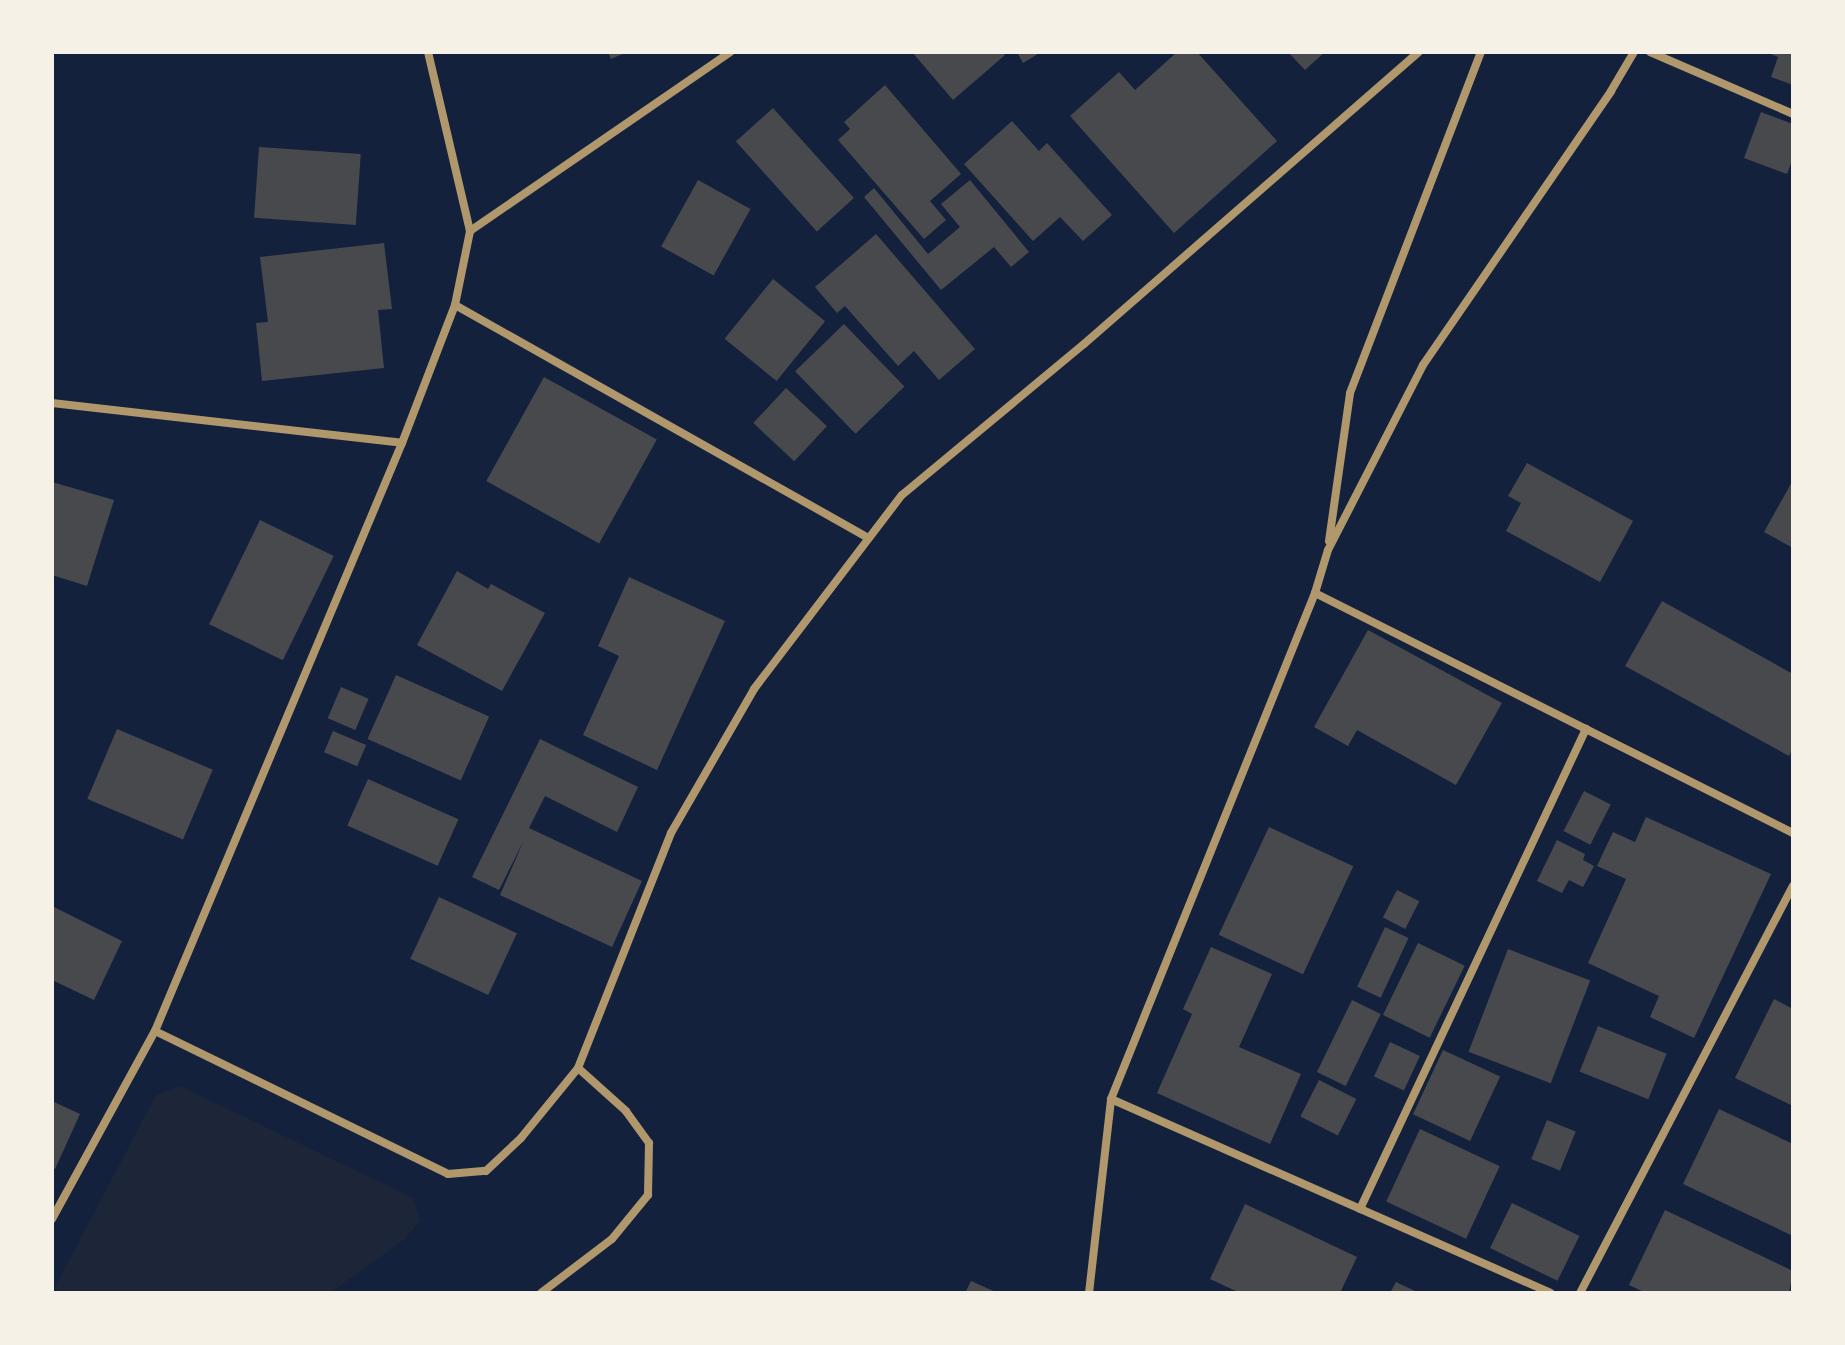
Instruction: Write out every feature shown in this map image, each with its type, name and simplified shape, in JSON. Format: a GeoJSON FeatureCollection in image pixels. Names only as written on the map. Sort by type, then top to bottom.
{"type":"FeatureCollection","features":[{"type":"Feature","properties":{"kind":"street"},"geometry":{"type":"LineString","coordinates":[[52,1219],[155,1031],[402,443],[455,305],[470,231],[428,52]]}},
{"type":"Feature","properties":{"kind":"street"},"geometry":{"type":"LineString","coordinates":[[470,231],[730,52]]}},
{"type":"Feature","properties":{"kind":"street"},"geometry":{"type":"LineString","coordinates":[[155,1031],[448,1174],[486,1171],[521,1138],[578,1068],[671,833],[754,689],[902,495],[1084,344],[1419,52]]}},
{"type":"Feature","properties":{"kind":"street"},"geometry":{"type":"LineString","coordinates":[[1089,1293],[1111,1099],[1315,593],[1328,550],[1350,393],[1481,52]]}},
{"type":"Feature","properties":{"kind":"street"},"geometry":{"type":"LineString","coordinates":[[1328,550],[1423,365],[1611,91],[1634,52]]}},
{"type":"Feature","properties":{"kind":"street"},"geometry":{"type":"LineString","coordinates":[[1650,52],[1793,114]]}},
{"type":"Feature","properties":{"kind":"street"},"geometry":{"type":"LineString","coordinates":[[455,305],[868,538]]}},
{"type":"Feature","properties":{"kind":"street"},"geometry":{"type":"LineString","coordinates":[[52,403],[402,443]]}},
{"type":"Feature","properties":{"kind":"street"},"geometry":{"type":"LineString","coordinates":[[1315,593],[1793,833]]}},
{"type":"Feature","properties":{"kind":"street"},"geometry":{"type":"LineString","coordinates":[[1360,1209],[1586,729]]}},
{"type":"Feature","properties":{"kind":"street"},"geometry":{"type":"LineString","coordinates":[[1580,1293],[1793,886]]}},
{"type":"Feature","properties":{"kind":"street"},"geometry":{"type":"LineString","coordinates":[[541,1293],[612,1239],[648,1195],[649,1143],[626,1111],[578,1068]]}},
{"type":"Feature","properties":{"kind":"street"},"geometry":{"type":"LineString","coordinates":[[1111,1099],[1550,1293]]}},
{"type":"Feature","properties":{"kind":"shaded area"},"geometry":{"type":"Polygon","coordinates":[[[180,1086],[413,1198],[420,1220],[406,1238],[330,1293],[52,1293],[156,1095],[180,1086]]]}},
{"type":"Feature","properties":{"kind":"building"},"geometry":{"type":"Polygon","coordinates":[[[608,52],[627,52],[611,59],[608,52]]]}},
{"type":"Feature","properties":{"kind":"building"},"geometry":{"type":"Polygon","coordinates":[[[912,52],[1002,52],[1005,55],[953,100],[912,52]]]}},
{"type":"Feature","properties":{"kind":"building"},"geometry":{"type":"Polygon","coordinates":[[[1017,52],[1041,52],[1023,63],[1017,52]]]}},
{"type":"Feature","properties":{"kind":"building"},"geometry":{"type":"Polygon","coordinates":[[[1177,52],[1197,52],[1277,141],[1174,233],[1070,116],[1119,72],[1135,90],[1177,52]]]}},
{"type":"Feature","properties":{"kind":"building"},"geometry":{"type":"Polygon","coordinates":[[[1288,52],[1325,52],[1305,70],[1288,52]]]}},
{"type":"Feature","properties":{"kind":"building"},"geometry":{"type":"Polygon","coordinates":[[[1766,52],[1793,52],[1793,85],[1771,77],[1778,57],[1766,52]]]}},
{"type":"Feature","properties":{"kind":"building"},"geometry":{"type":"Polygon","coordinates":[[[885,85],[961,174],[930,201],[946,220],[924,239],[838,140],[850,129],[844,122],[885,85]]]}},
{"type":"Feature","properties":{"kind":"building"},"geometry":{"type":"Polygon","coordinates":[[[773,108],[854,198],[817,231],[736,141],[773,108]]]}},
{"type":"Feature","properties":{"kind":"building"},"geometry":{"type":"Polygon","coordinates":[[[1761,112],[1793,124],[1793,158],[1787,174],[1744,158],[1761,112]]]}},
{"type":"Feature","properties":{"kind":"building"},"geometry":{"type":"Polygon","coordinates":[[[1012,121],[1039,151],[1047,143],[1112,215],[1083,241],[1060,217],[1033,241],[964,164],[1012,121]]]}},
{"type":"Feature","properties":{"kind":"building"},"geometry":{"type":"Polygon","coordinates":[[[259,147],[361,154],[356,225],[254,218],[259,147]]]}},
{"type":"Feature","properties":{"kind":"building"},"geometry":{"type":"Polygon","coordinates":[[[698,180],[750,209],[714,276],[661,246],[698,180]]]}},
{"type":"Feature","properties":{"kind":"building"},"geometry":{"type":"Polygon","coordinates":[[[970,180],[1029,252],[1011,267],[994,247],[941,290],[864,197],[874,188],[928,254],[960,227],[941,204],[970,180]]]}},
{"type":"Feature","properties":{"kind":"building"},"geometry":{"type":"Polygon","coordinates":[[[876,234],[975,349],[939,380],[914,351],[898,366],[845,306],[837,313],[815,287],[876,234]]]}},
{"type":"Feature","properties":{"kind":"building"},"geometry":{"type":"Polygon","coordinates":[[[384,243],[392,309],[378,310],[384,368],[262,381],[256,323],[268,322],[260,257],[384,243]]]}},
{"type":"Feature","properties":{"kind":"building"},"geometry":{"type":"Polygon","coordinates":[[[773,279],[825,321],[777,381],[725,339],[773,279]]]}},
{"type":"Feature","properties":{"kind":"building"},"geometry":{"type":"Polygon","coordinates":[[[844,324],[904,387],[856,434],[795,371],[844,324]]]}},
{"type":"Feature","properties":{"kind":"building"},"geometry":{"type":"Polygon","coordinates":[[[544,377],[657,440],[599,544],[486,481],[544,377]]]}},
{"type":"Feature","properties":{"kind":"building"},"geometry":{"type":"Polygon","coordinates":[[[786,388],[827,426],[794,461],[753,423],[786,388]]]}},
{"type":"Feature","properties":{"kind":"building"},"geometry":{"type":"Polygon","coordinates":[[[1527,463],[1633,521],[1600,582],[1506,531],[1521,503],[1508,496],[1527,463]]]}},
{"type":"Feature","properties":{"kind":"building"},"geometry":{"type":"Polygon","coordinates":[[[1793,480],[1793,548],[1764,532],[1793,480]]]}},
{"type":"Feature","properties":{"kind":"building"},"geometry":{"type":"Polygon","coordinates":[[[52,482],[114,500],[87,586],[52,575],[52,482]]]}},
{"type":"Feature","properties":{"kind":"building"},"geometry":{"type":"Polygon","coordinates":[[[260,520],[334,556],[283,660],[209,624],[260,520]]]}},
{"type":"Feature","properties":{"kind":"building"},"geometry":{"type":"Polygon","coordinates":[[[457,571],[488,589],[491,584],[545,613],[502,691],[417,645],[457,571]]]}},
{"type":"Feature","properties":{"kind":"building"},"geometry":{"type":"Polygon","coordinates":[[[629,577],[725,621],[657,770],[583,735],[619,656],[598,646],[629,577]]]}},
{"type":"Feature","properties":{"kind":"building"},"geometry":{"type":"Polygon","coordinates":[[[1662,601],[1793,674],[1793,748],[1789,756],[1625,666],[1662,601]]]}},
{"type":"Feature","properties":{"kind":"building"},"geometry":{"type":"Polygon","coordinates":[[[1368,630],[1502,703],[1456,785],[1357,730],[1348,746],[1314,727],[1368,630]]]}},
{"type":"Feature","properties":{"kind":"building"},"geometry":{"type":"Polygon","coordinates":[[[396,675],[489,716],[461,780],[368,739],[396,675]]]}},
{"type":"Feature","properties":{"kind":"building"},"geometry":{"type":"Polygon","coordinates":[[[341,687],[369,699],[355,730],[328,718],[341,687]]]}},
{"type":"Feature","properties":{"kind":"building"},"geometry":{"type":"Polygon","coordinates":[[[117,729],[213,770],[183,840],[87,799],[117,729]]]}},
{"type":"Feature","properties":{"kind":"building"},"geometry":{"type":"Polygon","coordinates":[[[333,731],[366,745],[357,766],[324,752],[333,731]]]}},
{"type":"Feature","properties":{"kind":"building"},"geometry":{"type":"Polygon","coordinates":[[[540,739],[638,787],[617,832],[545,796],[529,828],[642,881],[612,947],[500,895],[524,840],[499,890],[472,877],[540,739]]]}},
{"type":"Feature","properties":{"kind":"building"},"geometry":{"type":"Polygon","coordinates":[[[368,779],[458,819],[438,866],[347,826],[368,779]]]}},
{"type":"Feature","properties":{"kind":"building"},"geometry":{"type":"Polygon","coordinates":[[[1584,791],[1611,805],[1590,845],[1564,831],[1584,791]]]}},
{"type":"Feature","properties":{"kind":"building"},"geometry":{"type":"Polygon","coordinates":[[[1646,817],[1771,874],[1694,1038],[1650,1017],[1659,996],[1588,963],[1626,879],[1597,866],[1613,832],[1635,842],[1646,817]]]}},
{"type":"Feature","properties":{"kind":"building"},"geometry":{"type":"Polygon","coordinates":[[[1269,827],[1353,866],[1303,974],[1219,935],[1269,827]]]}},
{"type":"Feature","properties":{"kind":"building"},"geometry":{"type":"Polygon","coordinates":[[[1557,840],[1585,854],[1583,860],[1594,866],[1583,887],[1569,880],[1562,893],[1537,881],[1557,840]]]}},
{"type":"Feature","properties":{"kind":"building"},"geometry":{"type":"Polygon","coordinates":[[[1397,890],[1419,901],[1405,929],[1383,918],[1397,890]]]}},
{"type":"Feature","properties":{"kind":"building"},"geometry":{"type":"Polygon","coordinates":[[[439,897],[517,933],[488,995],[410,959],[439,897]]]}},
{"type":"Feature","properties":{"kind":"building"},"geometry":{"type":"Polygon","coordinates":[[[52,906],[122,941],[94,1000],[52,980],[52,906]]]}},
{"type":"Feature","properties":{"kind":"building"},"geometry":{"type":"Polygon","coordinates":[[[1385,927],[1409,938],[1381,998],[1357,987],[1385,927]]]}},
{"type":"Feature","properties":{"kind":"building"},"geometry":{"type":"Polygon","coordinates":[[[1418,943],[1465,966],[1430,1038],[1383,1015],[1418,943]]]}},
{"type":"Feature","properties":{"kind":"building"},"geometry":{"type":"Polygon","coordinates":[[[1211,947],[1272,974],[1239,1047],[1301,1074],[1270,1144],[1157,1093],[1192,1014],[1183,1009],[1211,947]]]}},
{"type":"Feature","properties":{"kind":"building"},"geometry":{"type":"Polygon","coordinates":[[[1508,949],[1590,981],[1551,1083],[1469,1052],[1508,949]]]}},
{"type":"Feature","properties":{"kind":"building"},"geometry":{"type":"Polygon","coordinates":[[[1774,999],[1793,1009],[1793,1106],[1735,1078],[1774,999]]]}},
{"type":"Feature","properties":{"kind":"building"},"geometry":{"type":"Polygon","coordinates":[[[1352,1000],[1381,1014],[1346,1086],[1317,1072],[1352,1000]]]}},
{"type":"Feature","properties":{"kind":"building"},"geometry":{"type":"Polygon","coordinates":[[[1598,1026],[1667,1054],[1648,1099],[1580,1071],[1598,1026]]]}},
{"type":"Feature","properties":{"kind":"building"},"geometry":{"type":"Polygon","coordinates":[[[1390,1042],[1420,1056],[1404,1090],[1374,1076],[1390,1042]]]}},
{"type":"Feature","properties":{"kind":"building"},"geometry":{"type":"Polygon","coordinates":[[[1443,1050],[1500,1077],[1470,1141],[1413,1114],[1443,1050]]]}},
{"type":"Feature","properties":{"kind":"building"},"geometry":{"type":"Polygon","coordinates":[[[1319,1080],[1356,1099],[1338,1136],[1300,1117],[1319,1080]]]}},
{"type":"Feature","properties":{"kind":"building"},"geometry":{"type":"Polygon","coordinates":[[[52,1101],[80,1114],[55,1169],[52,1167],[52,1101]]]}},
{"type":"Feature","properties":{"kind":"building"},"geometry":{"type":"Polygon","coordinates":[[[1719,1109],[1793,1144],[1793,1236],[1683,1184],[1719,1109]]]}},
{"type":"Feature","properties":{"kind":"building"},"geometry":{"type":"Polygon","coordinates":[[[1547,1120],[1576,1132],[1560,1171],[1531,1159],[1547,1120]]]}},
{"type":"Feature","properties":{"kind":"building"},"geometry":{"type":"Polygon","coordinates":[[[1420,1129],[1500,1166],[1466,1239],[1386,1202],[1420,1129]]]}},
{"type":"Feature","properties":{"kind":"building"},"geometry":{"type":"Polygon","coordinates":[[[1512,1203],[1579,1236],[1557,1281],[1490,1248],[1512,1203]]]}},
{"type":"Feature","properties":{"kind":"building"},"geometry":{"type":"Polygon","coordinates":[[[1245,1204],[1357,1257],[1340,1293],[1240,1293],[1210,1279],[1245,1204]]]}},
{"type":"Feature","properties":{"kind":"building"},"geometry":{"type":"Polygon","coordinates":[[[1665,1210],[1793,1271],[1789,1293],[1646,1293],[1629,1285],[1665,1210]]]}},
{"type":"Feature","properties":{"kind":"building"},"geometry":{"type":"Polygon","coordinates":[[[971,1281],[998,1293],[965,1293],[971,1281]]]}},
{"type":"Feature","properties":{"kind":"building"},"geometry":{"type":"Polygon","coordinates":[[[1396,1282],[1419,1293],[1390,1293],[1396,1282]]]}}]}
